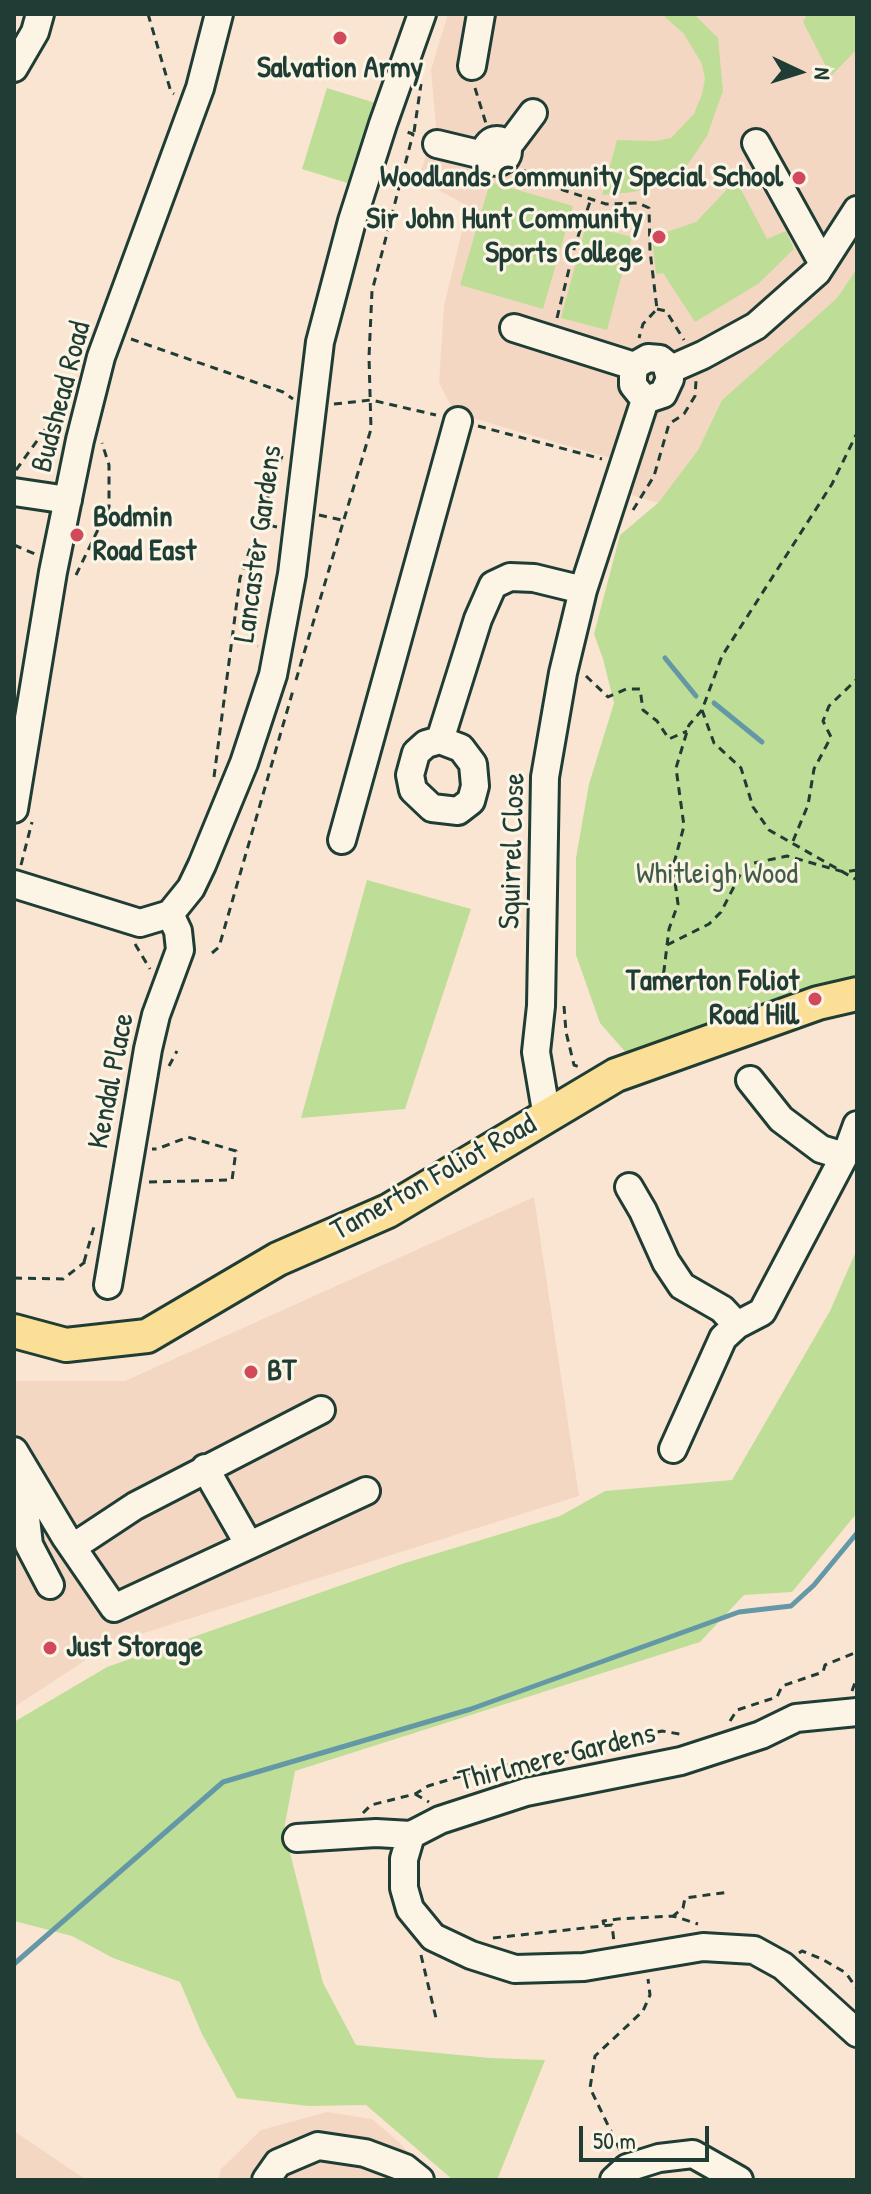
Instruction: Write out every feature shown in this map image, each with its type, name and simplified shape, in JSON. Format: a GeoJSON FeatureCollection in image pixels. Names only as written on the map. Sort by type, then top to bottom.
{"type":"FeatureCollection","features":[{"type":"Feature","properties":{"kind":"main road","name":"Tamerton Foliot Road"},"geometry":{"type":"LineString","coordinates":[[14,1331],[66,1345],[147,1336],[278,1259],[388,1211],[612,1078],[818,1003],[857,994]]}},
{"type":"Feature","properties":{"kind":"street"},"geometry":{"type":"LineString","coordinates":[[14,68],[35,32],[40,14]]}},
{"type":"Feature","properties":{"kind":"street","name":"Budshead Road"},"geometry":{"type":"LineString","coordinates":[[14,809],[53,572],[80,440],[101,357],[192,110],[219,14]]}},
{"type":"Feature","properties":{"kind":"street","name":"Lancaster Gardens"},"geometry":{"type":"LineString","coordinates":[[170,914],[191,888],[207,853],[244,763],[277,655],[298,531],[320,342],[352,221],[422,14]]}},
{"type":"Feature","properties":{"kind":"street"},"geometry":{"type":"LineString","coordinates":[[473,73],[481,14]]}},
{"type":"Feature","properties":{"kind":"street"},"geometry":{"type":"LineString","coordinates":[[437,144],[497,150],[512,141],[533,113]]}},
{"type":"Feature","properties":{"kind":"street"},"geometry":{"type":"LineString","coordinates":[[756,143],[822,262]]}},
{"type":"Feature","properties":{"kind":"street"},"geometry":{"type":"LineString","coordinates":[[669,370],[756,326],[817,272],[857,210]]}},
{"type":"Feature","properties":{"kind":"street"},"geometry":{"type":"LineString","coordinates":[[514,328],[631,365],[641,360],[660,359],[669,370],[667,390],[659,397],[645,400],[633,385],[631,365]]}},
{"type":"Feature","properties":{"kind":"street","name":"Squirrel Close"},"geometry":{"type":"LineString","coordinates":[[547,1117],[536,1052],[542,976],[545,777],[564,667],[583,590],[645,400]]}},
{"type":"Feature","properties":{"kind":"street"},"geometry":{"type":"LineString","coordinates":[[342,840],[458,421]]}},
{"type":"Feature","properties":{"kind":"street"},"geometry":{"type":"LineString","coordinates":[[14,492],[68,500]]}},
{"type":"Feature","properties":{"kind":"street"},"geometry":{"type":"LineString","coordinates":[[440,740],[478,619],[493,585],[510,577],[534,578],[583,590]]}},
{"type":"Feature","properties":{"kind":"street"},"geometry":{"type":"LineString","coordinates":[[14,884],[140,923],[170,914]]}},
{"type":"Feature","properties":{"kind":"street","name":"Kendal Place"},"geometry":{"type":"LineString","coordinates":[[104,1271],[125,1183],[140,1087],[156,1015],[180,950],[178,931],[170,914]]}},
{"type":"Feature","properties":{"kind":"street"},"geometry":{"type":"LineString","coordinates":[[750,1080],[781,1119],[821,1149],[844,1156]]}},
{"type":"Feature","properties":{"kind":"street"},"geometry":{"type":"LineString","coordinates":[[673,1449],[723,1338],[737,1325],[762,1312],[844,1156],[857,1125]]}},
{"type":"Feature","properties":{"kind":"street"},"geometry":{"type":"LineString","coordinates":[[629,1187],[666,1262],[682,1286],[722,1309],[737,1325]]}},
{"type":"Feature","properties":{"kind":"street"},"geometry":{"type":"LineString","coordinates":[[73,1547],[135,1506],[321,1410]]}},
{"type":"Feature","properties":{"kind":"street"},"geometry":{"type":"LineString","coordinates":[[14,1451],[114,1608],[366,1491]]}},
{"type":"Feature","properties":{"kind":"street"},"geometry":{"type":"LineString","coordinates":[[205,1468],[249,1545]]}},
{"type":"Feature","properties":{"kind":"street"},"geometry":{"type":"LineString","coordinates":[[14,1493],[26,1518],[29,1545],[50,1585]]}},
{"type":"Feature","properties":{"kind":"street","name":"Thirlmere Gardens"},"geometry":{"type":"LineString","coordinates":[[411,1835],[440,1820],[526,1792],[681,1761],[761,1735],[796,1718],[857,1712]]}},
{"type":"Feature","properties":{"kind":"street"},"geometry":{"type":"LineString","coordinates":[[297,1838],[354,1834],[411,1835],[404,1859],[404,1888],[410,1909],[433,1937],[471,1955],[515,1969],[584,1967],[703,1947],[754,1950],[783,1966],[857,2033]]}},
{"type":"Feature","properties":{"kind":"street"},"geometry":{"type":"LineString","coordinates":[[266,2180],[278,2163],[318,2146],[365,2153],[405,2168],[420,2180]]}},
{"type":"Feature","properties":{"kind":"street"},"geometry":{"type":"LineString","coordinates":[[621,2174],[659,2158],[693,2154],[739,2180]]}},
{"type":"Feature","properties":{"kind":"path"},"geometry":{"type":"LineString","coordinates":[[148,14],[171,92],[192,110]]}},
{"type":"Feature","properties":{"kind":"path"},"geometry":{"type":"LineString","coordinates":[[473,73],[476,97],[497,150],[527,174],[606,204],[638,203],[649,208],[657,309],[643,324],[631,365]]}},
{"type":"Feature","properties":{"kind":"path"},"geometry":{"type":"LineString","coordinates":[[212,953],[219,947],[328,566],[371,429],[369,357],[372,291],[413,134],[383,124]]}},
{"type":"Feature","properties":{"kind":"path"},"geometry":{"type":"LineString","coordinates":[[555,325],[575,245],[591,199]]}},
{"type":"Feature","properties":{"kind":"path"},"geometry":{"type":"LineString","coordinates":[[128,338],[283,392],[311,407],[371,400],[606,460],[603,470]]}},
{"type":"Feature","properties":{"kind":"path"},"geometry":{"type":"LineString","coordinates":[[14,473],[72,392]]}},
{"type":"Feature","properties":{"kind":"path"},"geometry":{"type":"LineString","coordinates":[[662,987],[669,929],[678,904],[673,867],[684,826],[676,768],[689,725],[702,710],[722,656],[832,484],[857,433]]}},
{"type":"Feature","properties":{"kind":"path"},"geometry":{"type":"LineString","coordinates":[[74,578],[109,507],[109,465],[100,436]]}},
{"type":"Feature","properties":{"kind":"path"},"geometry":{"type":"LineString","coordinates":[[213,784],[240,578],[287,443]]}},
{"type":"Feature","properties":{"kind":"path"},"geometry":{"type":"LineString","coordinates":[[14,545],[39,556]]}},
{"type":"Feature","properties":{"kind":"path"},"geometry":{"type":"LineString","coordinates":[[232,635],[277,655]]}},
{"type":"Feature","properties":{"kind":"path"},"geometry":{"type":"LineString","coordinates":[[564,667],[584,675],[608,697],[626,689],[640,689],[643,710],[657,721],[669,739],[687,731]]}},
{"type":"Feature","properties":{"kind":"path"},"geometry":{"type":"LineString","coordinates":[[792,842],[808,805],[814,769],[831,737],[823,721],[829,706],[857,679]]}},
{"type":"Feature","properties":{"kind":"path"},"geometry":{"type":"LineString","coordinates":[[702,710],[714,743],[741,768],[753,807],[769,830],[857,880]]}},
{"type":"Feature","properties":{"kind":"path"},"geometry":{"type":"LineString","coordinates":[[667,945],[709,924],[721,912],[745,865],[787,856],[844,872],[857,870]]}},
{"type":"Feature","properties":{"kind":"path"},"geometry":{"type":"LineString","coordinates":[[132,921],[130,935],[155,978]]}},
{"type":"Feature","properties":{"kind":"path"},"geometry":{"type":"LineString","coordinates":[[564,1004],[566,1032],[574,1065],[612,1078]]}},
{"type":"Feature","properties":{"kind":"path"},"geometry":{"type":"LineString","coordinates":[[167,1068],[177,1051]]}},
{"type":"Feature","properties":{"kind":"path"},"geometry":{"type":"LineString","coordinates":[[125,1183],[232,1180],[236,1151],[188,1137],[157,1149],[132,1145]]}},
{"type":"Feature","properties":{"kind":"path"},"geometry":{"type":"LineString","coordinates":[[14,1278],[63,1279],[84,1262],[104,1271]]}},
{"type":"Feature","properties":{"kind":"path"},"geometry":{"type":"LineString","coordinates":[[730,1721],[737,1710],[777,1697],[782,1686],[823,1672],[825,1665],[857,1652]]}},
{"type":"Feature","properties":{"kind":"path"},"geometry":{"type":"LineString","coordinates":[[354,1834],[358,1817],[371,1805],[415,1794],[428,1786],[468,1774],[662,1731],[690,1736]]}},
{"type":"Feature","properties":{"kind":"path"},"geometry":{"type":"LineString","coordinates":[[672,1917],[683,1908],[685,1898],[729,1892]]}},
{"type":"Feature","properties":{"kind":"path"},"geometry":{"type":"LineString","coordinates":[[604,1926],[603,1921],[618,1919],[672,1917],[703,1926]]}},
{"type":"Feature","properties":{"kind":"path"},"geometry":{"type":"LineString","coordinates":[[493,1938],[612,1925],[616,1962]]}},
{"type":"Feature","properties":{"kind":"path"},"geometry":{"type":"LineString","coordinates":[[418,1946],[436,2018]]}},
{"type":"Feature","properties":{"kind":"path"},"geometry":{"type":"LineString","coordinates":[[783,1966],[802,1951],[846,1973],[857,1989]]}},
{"type":"Feature","properties":{"kind":"path"},"geometry":{"type":"LineString","coordinates":[[621,2174],[606,2118],[590,2088],[595,2056],[643,2011],[650,1995],[645,1957]]}},
{"type":"Feature","properties":{"kind":"shaded area","name":"Sir John Hunt Community Sports College"},"geometry":{"type":"Polygon","coordinates":[[[448,14],[857,14],[857,268],[837,298],[722,400],[698,450],[658,503],[604,487],[610,458],[455,413],[439,383],[444,306],[468,206],[418,179],[436,127],[431,70],[448,14]]]}},
{"type":"Feature","properties":{"kind":"shaded area"},"geometry":{"type":"Polygon","coordinates":[[[534,1197],[579,1496],[112,1643],[14,1707],[14,1381],[125,1381],[534,1197]]]}},
{"type":"Feature","properties":{"kind":"shaded area"},"geometry":{"type":"Polygon","coordinates":[[[327,2112],[372,2119],[400,2143],[433,2180],[218,2180],[221,2169],[261,2130],[327,2112]]]}},
{"type":"Feature","properties":{"kind":"shaded area"},"geometry":{"type":"Polygon","coordinates":[[[14,2131],[79,2175],[88,2180],[14,2180],[14,2131]]]}},
{"type":"Feature","properties":{"kind":"green space"},"geometry":{"type":"Polygon","coordinates":[[[667,14],[694,14],[718,38],[723,91],[707,136],[688,164],[666,181],[634,192],[602,195],[617,140],[656,141],[671,138],[694,114],[702,94],[705,79],[702,64],[684,34],[665,17],[667,14]]]}},
{"type":"Feature","properties":{"kind":"green space"},"geometry":{"type":"Polygon","coordinates":[[[807,14],[857,14],[857,49],[831,76],[803,22],[807,14]]]}},
{"type":"Feature","properties":{"kind":"green space"},"geometry":{"type":"Polygon","coordinates":[[[327,88],[382,105],[357,186],[302,169],[327,88]]]}},
{"type":"Feature","properties":{"kind":"green space"},"geometry":{"type":"Polygon","coordinates":[[[736,180],[767,239],[786,231],[794,249],[758,284],[695,322],[663,273],[656,274],[652,237],[696,222],[736,180]]]}},
{"type":"Feature","properties":{"kind":"green space"},"geometry":{"type":"Polygon","coordinates":[[[490,182],[573,206],[543,309],[460,285],[490,182]]]}},
{"type":"Feature","properties":{"kind":"green space"},"geometry":{"type":"Polygon","coordinates":[[[586,225],[632,237],[607,330],[561,318],[586,225]]]}},
{"type":"Feature","properties":{"kind":"green space","name":"Whitleigh Wood"},"geometry":{"type":"Polygon","coordinates":[[[857,268],[857,983],[629,1056],[600,1023],[576,955],[576,858],[589,784],[614,703],[594,634],[620,535],[658,503],[698,450],[722,400],[837,298],[857,268]]]}},
{"type":"Feature","properties":{"kind":"green space"},"geometry":{"type":"Polygon","coordinates":[[[367,880],[471,909],[405,1109],[301,1118],[367,880]]]}},
{"type":"Feature","properties":{"kind":"green space"},"geometry":{"type":"Polygon","coordinates":[[[857,1249],[857,1513],[792,1592],[744,1595],[700,1642],[295,1771],[284,1829],[323,1983],[356,2045],[545,2060],[497,2180],[453,2180],[366,2105],[309,2106],[237,2098],[202,2034],[180,1982],[113,1958],[72,1936],[14,1921],[14,1722],[107,1667],[405,1563],[560,1516],[605,1491],[732,1480],[830,1311],[857,1249]]]}},
{"type":"Feature","properties":{"kind":"waterway"},"geometry":{"type":"LineString","coordinates":[[665,658],[696,696]]}},
{"type":"Feature","properties":{"kind":"waterway"},"geometry":{"type":"LineString","coordinates":[[714,703],[762,742]]}},
{"type":"Feature","properties":{"kind":"waterway"},"geometry":{"type":"LineString","coordinates":[[14,1964],[223,1782],[471,1709],[739,1612],[791,1606],[814,1585],[857,1533]]}},
{"type":"Feature","properties":{"kind":"place","name":"Salvation Army"},"geometry":{"type":"Point","coordinates":[340,38]}},
{"type":"Feature","properties":{"kind":"place","name":"Woodlands Community Special School"},"geometry":{"type":"Point","coordinates":[799,178]}},
{"type":"Feature","properties":{"kind":"place","name":"Sir John Hunt Community Sports College"},"geometry":{"type":"Point","coordinates":[659,237]}},
{"type":"Feature","properties":{"kind":"place","name":"Bodmin Road East"},"geometry":{"type":"Point","coordinates":[77,535]}},
{"type":"Feature","properties":{"kind":"place","name":"Tamerton Foliot Road Hill"},"geometry":{"type":"Point","coordinates":[815,999]}},
{"type":"Feature","properties":{"kind":"place","name":"BT"},"geometry":{"type":"Point","coordinates":[251,1372]}},
{"type":"Feature","properties":{"kind":"place","name":"Just Storage"},"geometry":{"type":"Point","coordinates":[50,1648]}}]}
